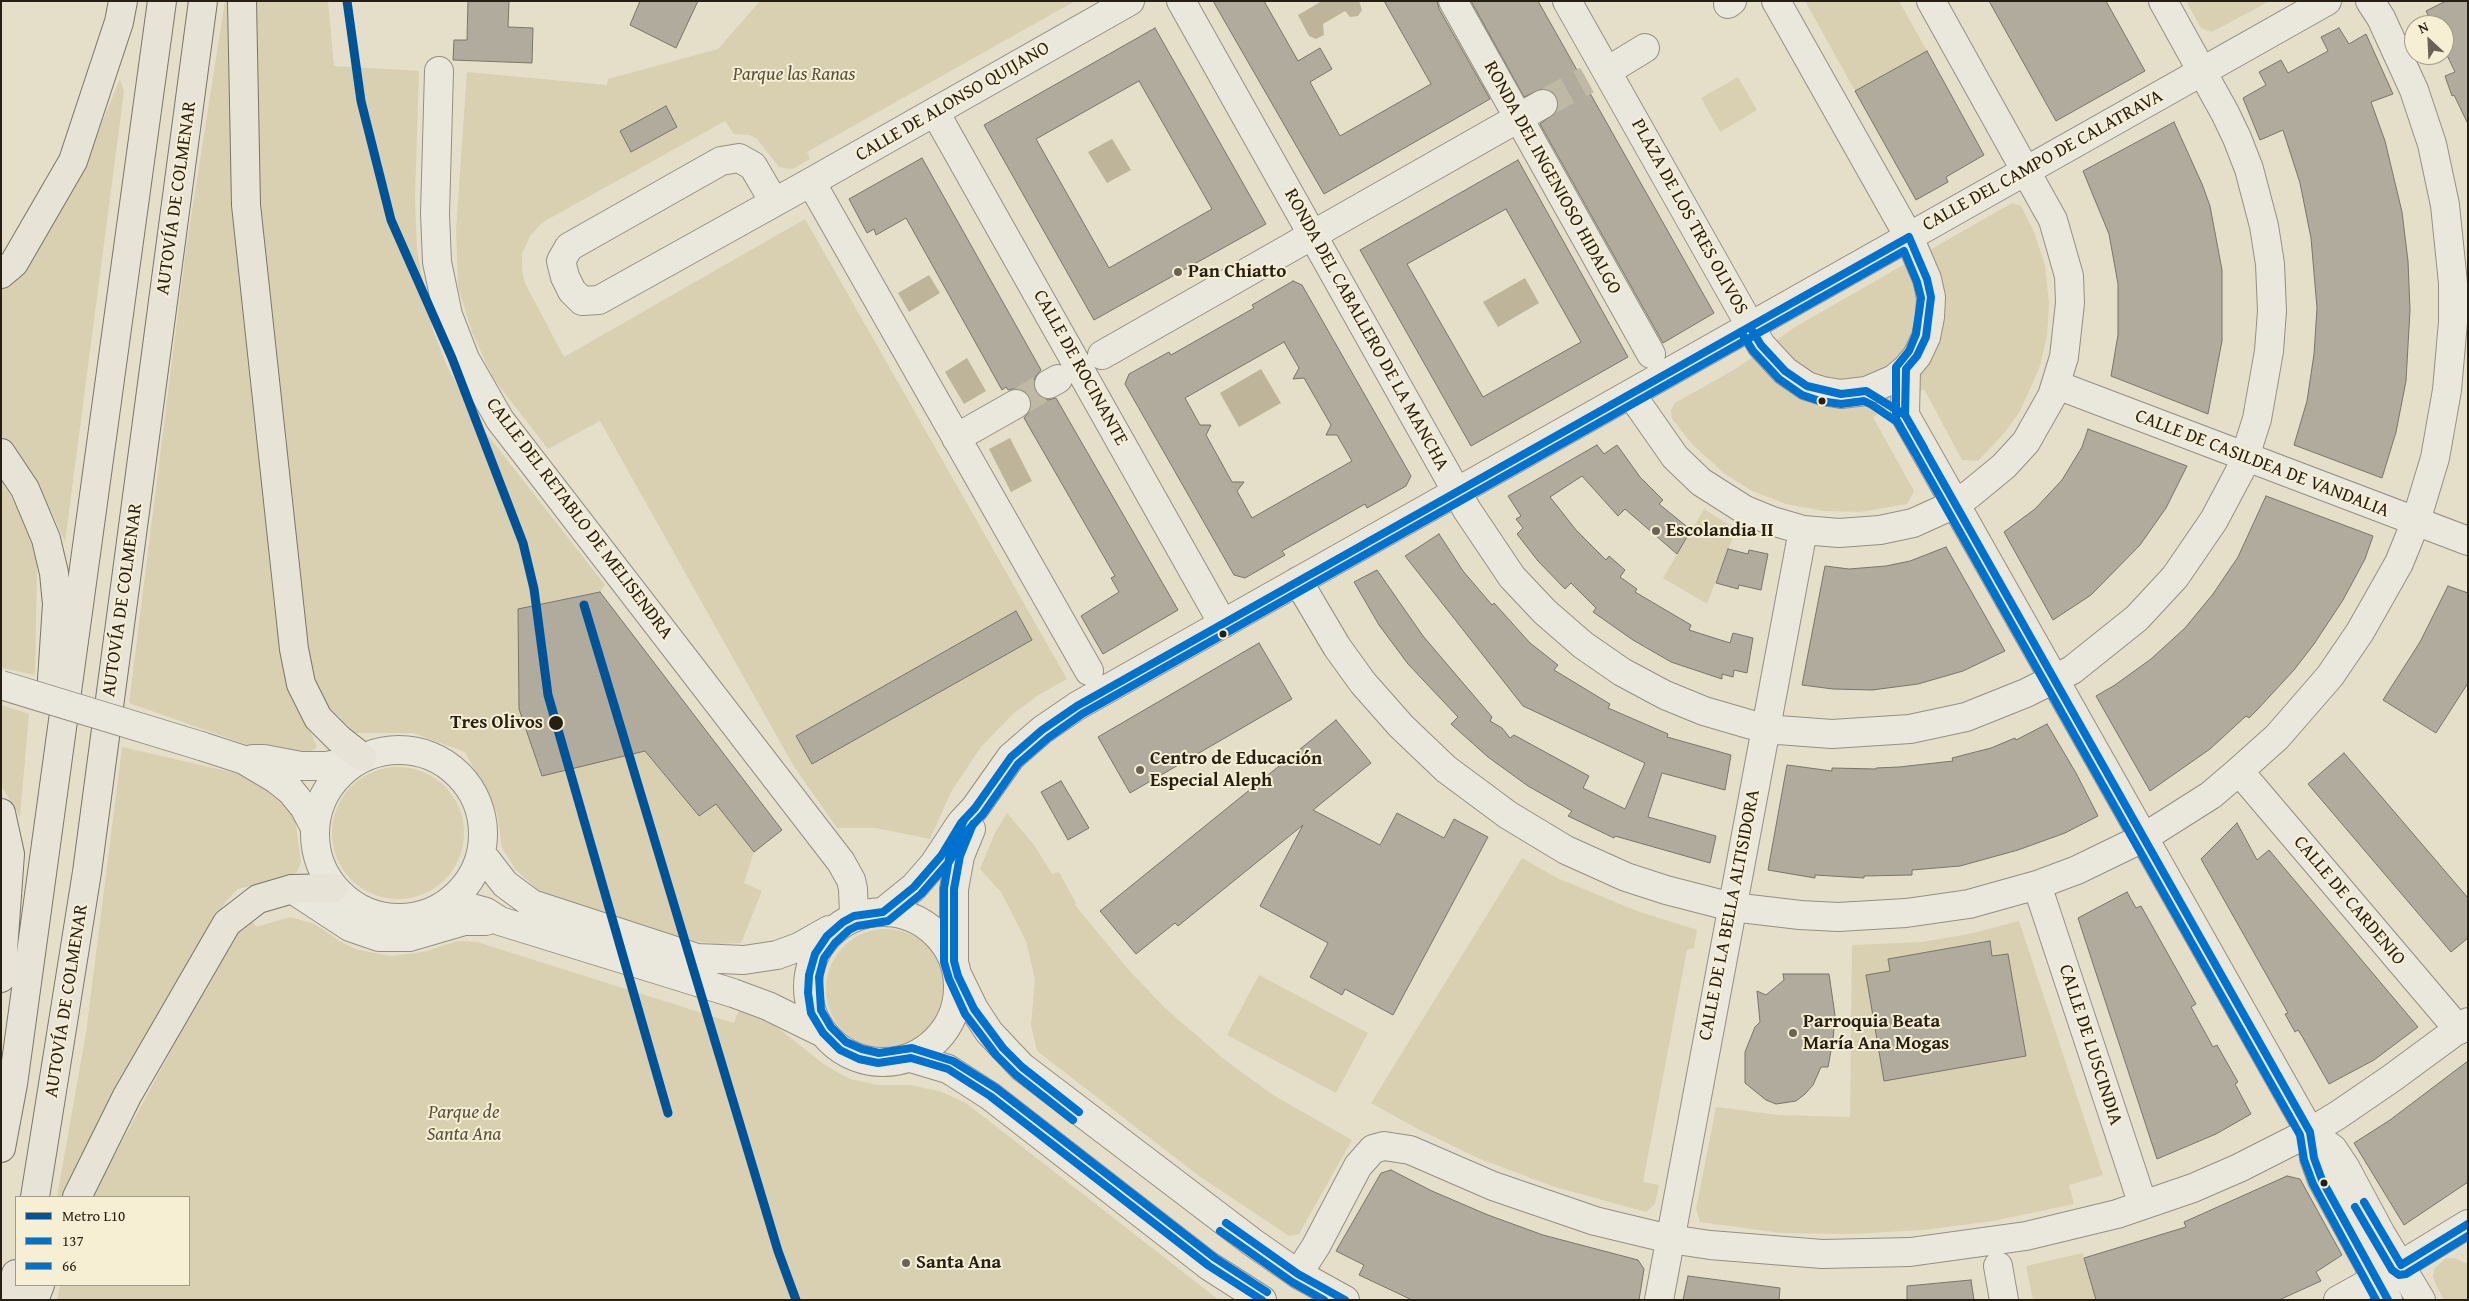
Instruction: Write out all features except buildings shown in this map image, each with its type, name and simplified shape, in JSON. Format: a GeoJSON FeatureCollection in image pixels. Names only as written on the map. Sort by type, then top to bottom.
{"type":"FeatureCollection","features":[{"type":"Feature","properties":{"kind":"highway"},"geometry":{"type":"LineString","coordinates":[[1,274],[14,263],[73,161],[119,22],[123,1]]}},
{"type":"Feature","properties":{"kind":"highway"},"geometry":{"type":"LineString","coordinates":[[1,1148],[13,1084],[162,1]]}},
{"type":"Feature","properties":{"kind":"highway","name":"AUTOVÍA DE COLMENAR"},"geometry":{"type":"LineString","coordinates":[[35,1196],[87,872],[203,1]]}},
{"type":"Feature","properties":{"kind":"highway"},"geometry":{"type":"LineString","coordinates":[[242,1],[246,205],[294,649],[301,684],[318,718],[358,759]]}},
{"type":"Feature","properties":{"kind":"highway"},"geometry":{"type":"LineString","coordinates":[[1,453],[25,489],[46,539],[54,573],[57,604],[52,674],[46,842]]}},
{"type":"Feature","properties":{"kind":"highway"},"geometry":{"type":"LineString","coordinates":[[1,813],[10,854],[1,978]]}},
{"type":"Feature","properties":{"kind":"highway"},"geometry":{"type":"LineString","coordinates":[[77,1196],[127,1096],[227,923],[258,899],[292,889],[334,888]]}},
{"type":"Feature","properties":{"kind":"highway"},"geometry":{"type":"LineString","coordinates":[[9,1300],[15,1278]]}},
{"type":"Feature","properties":{"kind":"highway"},"geometry":{"type":"LineString","coordinates":[[34,1300],[40,1286]]}},
{"type":"Feature","properties":{"kind":"street","name":"CALLE DE ALONSO QUIJANO"},"geometry":{"type":"LineString","coordinates":[[774,202],[753,166],[738,158],[721,161],[569,247],[561,261],[565,277],[572,291],[582,301],[598,300],[811,182],[1130,1]]}},
{"type":"Feature","properties":{"kind":"street","name":"RONDA DEL CABALLERO DE LA MANCHA"},"geometry":{"type":"LineString","coordinates":[[1181,1],[1457,492],[1490,546],[1512,577],[1545,612],[1583,645],[1622,672],[1665,695],[1704,711],[1765,728],[1832,734],[1910,729],[1966,717],[2054,680],[2079,665],[2138,618],[2175,577],[2214,520],[2245,458],[2259,410],[2269,352],[2272,311],[2270,264],[2264,226],[2249,169],[2225,113],[2163,1]]}},
{"type":"Feature","properties":{"kind":"street","name":"RONDA DEL INGENIOSO HIDALGO"},"geometry":{"type":"LineString","coordinates":[[1453,1],[1651,354]]}},
{"type":"Feature","properties":{"kind":"street","name":"PLAZA DE LOS TRES OLIVOS"},"geometry":{"type":"LineString","coordinates":[[1567,1],[1750,327],[1762,345],[1785,371],[1807,386],[1841,394],[1866,391],[1882,386],[1906,369],[1917,356],[1926,337],[1930,317],[1931,297],[1927,278],[1909,237],[1776,1]]}},
{"type":"Feature","properties":{"kind":"street"},"geometry":{"type":"LineString","coordinates":[[1631,394],[1675,457],[1701,482],[1745,510],[1772,521],[1803,530],[1839,534],[1880,530],[1913,523],[1955,504],[1998,472],[2026,442],[2057,386],[2068,336],[2069,276],[2053,220],[2027,170],[1931,1]]}},
{"type":"Feature","properties":{"kind":"street","name":"CALLE DEL CAMPO DE CALATRAVA"},"geometry":{"type":"LineString","coordinates":[[883,912],[914,887],[934,864],[961,823],[976,808],[1011,757],[1042,730],[1090,698],[2327,1]]}},
{"type":"Feature","properties":{"kind":"street"},"geometry":{"type":"LineString","coordinates":[[1298,581],[1337,647],[1363,683],[1423,748],[1481,797],[1535,833],[1596,864],[1666,890],[1732,907],[1800,915],[1873,916],[1969,904],[2037,885],[2077,870],[2143,838],[2211,795],[2239,771],[2276,737],[2314,695],[2343,657],[2364,625],[2398,563],[2416,521],[2437,449],[2452,359],[2453,283],[2450,242],[2440,175],[2424,119],[2400,56],[2370,1]]}},
{"type":"Feature","properties":{"kind":"street"},"geometry":{"type":"LineString","coordinates":[[1600,74],[1645,48]]}},
{"type":"Feature","properties":{"kind":"street","name":"CALLE DEL RETABLO DE MELISENDRA"},"geometry":{"type":"LineString","coordinates":[[439,71],[435,214],[437,262],[448,315],[465,359],[500,420],[841,862],[851,880],[853,889],[848,919]]}},
{"type":"Feature","properties":{"kind":"street"},"geometry":{"type":"LineString","coordinates":[[1102,355],[1543,104]]}},
{"type":"Feature","properties":{"kind":"street","name":"CALLE DE ROCINANTE"},"geometry":{"type":"LineString","coordinates":[[935,112],[1223,624]]}},
{"type":"Feature","properties":{"kind":"street"},"geometry":{"type":"LineString","coordinates":[[811,182],[1089,671]]}},
{"type":"Feature","properties":{"kind":"street"},"geometry":{"type":"LineString","coordinates":[[1905,415],[1906,369]]}},
{"type":"Feature","properties":{"kind":"street","name":"CALLE DE CASILDEA DE VANDALIA"},"geometry":{"type":"LineString","coordinates":[[2057,386],[2468,541]]}},
{"type":"Feature","properties":{"kind":"street"},"geometry":{"type":"LineString","coordinates":[[1866,391],[1905,415],[2310,1132],[2314,1158],[2322,1180],[2382,1289]]}},
{"type":"Feature","properties":{"kind":"street"},"geometry":{"type":"LineString","coordinates":[[956,438],[1016,404]]}},
{"type":"Feature","properties":{"kind":"street","name":"CALLE DE LA BELLA ALTISIDORA"},"geometry":{"type":"LineString","coordinates":[[1659,1300],[1803,530]]}},
{"type":"Feature","properties":{"kind":"street"},"geometry":{"type":"LineString","coordinates":[[1,685],[244,760],[276,779],[291,791],[304,807],[314,824]]}},
{"type":"Feature","properties":{"kind":"street"},"geometry":{"type":"LineString","coordinates":[[244,760],[264,759],[301,766],[326,766],[358,759],[385,750],[409,750],[432,756],[452,768],[468,785],[479,806],[484,830],[481,853],[473,874],[460,891],[444,905],[425,914],[385,917],[366,911],[348,902],[334,888],[323,872],[316,854],[314,824],[322,798],[332,782],[358,759]]}},
{"type":"Feature","properties":{"kind":"street","name":"CALLE DE CARDENIO"},"geometry":{"type":"LineString","coordinates":[[2239,771],[2464,1026]]}},
{"type":"Feature","properties":{"kind":"street","name":"CALLE DEL CAMPO DE CALATRAVA"},"geometry":{"type":"LineString","coordinates":[[956,968],[954,889],[960,856],[975,819],[976,808]]}},
{"type":"Feature","properties":{"kind":"street"},"geometry":{"type":"LineString","coordinates":[[481,853],[505,884],[532,904],[697,958],[744,960],[777,955],[800,947],[848,919],[883,912],[914,918],[930,928],[944,943],[974,1009],[989,1032],[1022,1067],[1210,1211],[1298,1274],[1345,1300]]}},
{"type":"Feature","properties":{"kind":"street","name":"CALLE DE LUSCINDIA"},"geometry":{"type":"LineString","coordinates":[[2037,885],[2143,1205]]}},
{"type":"Feature","properties":{"kind":"street"},"geometry":{"type":"LineString","coordinates":[[292,889],[350,927],[379,937],[409,937],[464,921],[500,921]]}},
{"type":"Feature","properties":{"kind":"street"},"geometry":{"type":"LineString","coordinates":[[444,905],[486,912],[500,921],[733,993],[768,1006],[823,1033]]}},
{"type":"Feature","properties":{"kind":"street"},"geometry":{"type":"LineString","coordinates":[[848,919],[827,936],[815,954],[809,975],[811,1013],[823,1033],[840,1050],[859,1059],[878,1063],[896,1062],[911,1058],[933,1044],[954,1015],[960,996],[956,968]]}},
{"type":"Feature","properties":{"kind":"street"},"geometry":{"type":"LineString","coordinates":[[1298,1274],[1316,1246],[1358,1166],[1373,1150],[1384,1146],[1410,1150],[1493,1186],[1551,1207],[1596,1221],[1670,1238],[1767,1251],[1822,1254],[1910,1252],[2026,1236],[2117,1214],[2193,1188],[2240,1168],[2310,1132],[2392,1078],[2464,1026]]}},
{"type":"Feature","properties":{"kind":"street"},"geometry":{"type":"LineString","coordinates":[[911,1058],[948,1069],[990,1096],[1209,1266],[1262,1300]]}},
{"type":"Feature","properties":{"kind":"street"},"geometry":{"type":"LineString","coordinates":[[2310,1132],[2333,1149],[2422,1300]]}},
{"type":"Feature","properties":{"kind":"street"},"geometry":{"type":"LineString","coordinates":[[2338,1300],[2382,1289],[2402,1265],[2468,1224]]}},
{"type":"Feature","properties":{"kind":"street"},"geometry":{"type":"LineString","coordinates":[[1998,1266],[2004,1300]]}},
{"type":"Feature","properties":{"kind":"green space"},"geometry":{"type":"Polygon","coordinates":[[[225,1],[233,1],[288,676],[317,747],[305,756],[273,754],[129,703],[186,249],[225,1]]]}},
{"type":"Feature","properties":{"kind":"green space"},"geometry":{"type":"Polygon","coordinates":[[[251,1],[328,1],[334,66],[419,71],[415,199],[417,251],[433,330],[446,364],[486,433],[605,585],[600,592],[518,610],[519,709],[542,776],[645,751],[698,816],[716,804],[754,852],[744,883],[762,891],[741,943],[717,944],[688,940],[541,893],[516,870],[502,848],[497,813],[465,752],[413,733],[354,733],[331,719],[310,672],[264,253],[254,136],[251,1]]]}},
{"type":"Feature","properties":{"kind":"green space","name":"Parque las Ranas"},"geometry":{"type":"Polygon","coordinates":[[[760,1],[1075,1],[807,152],[810,159],[793,169],[779,167],[757,139],[750,135],[734,134],[725,121],[543,222],[530,236],[522,254],[522,270],[525,283],[564,357],[805,219],[1067,679],[1040,694],[1013,714],[981,747],[951,792],[930,839],[876,828],[837,828],[793,765],[600,421],[548,449],[493,378],[472,332],[458,287],[456,229],[467,72],[607,85],[608,79],[718,49],[760,1]]]}},
{"type":"Feature","properties":{"kind":"green space"},"geometry":{"type":"Polygon","coordinates":[[[1805,1],[1899,1],[1927,51],[1855,91],[1805,1]]]}},
{"type":"Feature","properties":{"kind":"green space"},"geometry":{"type":"Polygon","coordinates":[[[2186,1],[2268,2],[2212,32],[2201,28],[2186,1]]]}},
{"type":"Feature","properties":{"kind":"green space"},"geometry":{"type":"Polygon","coordinates":[[[1738,77],[1757,110],[1720,132],[1701,98],[1738,77]]]}},
{"type":"Feature","properties":{"kind":"green space"},"geometry":{"type":"Polygon","coordinates":[[[120,79],[124,91],[65,542],[42,491],[1,434],[1,289],[37,246],[82,171],[120,79]]]}},
{"type":"Feature","properties":{"kind":"green space"},"geometry":{"type":"Polygon","coordinates":[[[2012,203],[2021,206],[2034,232],[2045,265],[2049,303],[2047,337],[2039,369],[2020,411],[2006,431],[1978,461],[1962,460],[1924,389],[1873,417],[1914,491],[1907,504],[1860,512],[1824,511],[1786,504],[1752,491],[1725,474],[1693,445],[1672,419],[1671,410],[1675,403],[1737,368],[1795,327],[2012,203]]]}},
{"type":"Feature","properties":{"kind":"green space"},"geometry":{"type":"Polygon","coordinates":[[[1,480],[26,522],[37,566],[35,675],[1,668],[1,480]]]}},
{"type":"Feature","properties":{"kind":"green space"},"geometry":{"type":"Polygon","coordinates":[[[1704,509],[1736,529],[1707,604],[1663,578],[1704,509]]]}},
{"type":"Feature","properties":{"kind":"green space"},"geometry":{"type":"Polygon","coordinates":[[[1,705],[29,714],[20,817],[1,785],[1,705]]]}},
{"type":"Feature","properties":{"kind":"green space"},"geometry":{"type":"Polygon","coordinates":[[[122,747],[244,775],[284,798],[295,818],[301,862],[297,872],[288,877],[238,889],[226,901],[84,1155],[64,1196],[57,1196],[86,1033],[122,747]]]}},
{"type":"Feature","properties":{"kind":"green space"},"geometry":{"type":"Polygon","coordinates":[[[398,767],[411,768],[423,772],[445,786],[459,808],[463,820],[463,846],[459,858],[445,880],[423,894],[411,898],[398,899],[385,898],[373,894],[351,880],[337,858],[333,846],[332,833],[333,820],[337,808],[351,786],[373,772],[385,768],[398,767]]]}},
{"type":"Feature","properties":{"kind":"green space"},"geometry":{"type":"Polygon","coordinates":[[[1007,813],[1034,845],[1052,874],[1059,872],[1076,903],[1075,905],[1127,968],[1165,1008],[1225,1060],[1273,1095],[1352,1140],[1299,1234],[1289,1236],[1199,1176],[1037,1051],[1031,1025],[1035,979],[1026,941],[1001,892],[980,869],[995,833],[1007,813]]]}},
{"type":"Feature","properties":{"kind":"green space"},"geometry":{"type":"Polygon","coordinates":[[[1522,858],[1557,878],[1637,911],[1697,930],[1694,948],[1687,950],[1643,1182],[1659,1185],[1655,1204],[1646,1212],[1555,1187],[1480,1159],[1416,1128],[1371,1103],[1522,858]]]}},
{"type":"Feature","properties":{"kind":"green space","name":"Parque de Santa Ana"},"geometry":{"type":"Polygon","coordinates":[[[290,917],[315,924],[341,942],[358,950],[391,956],[423,952],[458,941],[477,942],[734,1023],[739,1010],[772,1023],[825,1065],[850,1079],[879,1085],[910,1085],[939,1091],[966,1103],[1219,1300],[57,1300],[60,1286],[190,1286],[190,1196],[93,1196],[233,936],[252,919],[256,927],[290,917]]]}},
{"type":"Feature","properties":{"kind":"green space"},"geometry":{"type":"Polygon","coordinates":[[[2019,921],[2103,1175],[2069,1185],[2074,1204],[1993,1221],[1924,1230],[1851,1234],[1781,1233],[1700,1222],[1696,1209],[1716,1107],[1779,1115],[1850,1117],[1852,945],[1921,942],[1969,934],[2019,921]]]}},
{"type":"Feature","properties":{"kind":"green space"},"geometry":{"type":"Polygon","coordinates":[[[886,929],[898,930],[909,934],[919,939],[928,947],[936,956],[941,966],[945,977],[945,1001],[941,1012],[936,1022],[928,1031],[919,1039],[909,1044],[898,1048],[886,1049],[874,1048],[863,1044],[853,1039],[844,1031],[836,1022],[831,1012],[827,1001],[826,989],[827,977],[831,966],[836,956],[844,947],[853,939],[863,934],[874,930],[886,929]]]}},
{"type":"Feature","properties":{"kind":"green space"},"geometry":{"type":"Polygon","coordinates":[[[1259,975],[1368,1033],[1336,1093],[1227,1035],[1259,975]]]}},
{"type":"Feature","properties":{"kind":"green space"},"geometry":{"type":"Polygon","coordinates":[[[2083,1253],[2096,1300],[2033,1300],[2026,1266],[2083,1253]]]}},
{"type":"Feature","properties":{"kind":"green space"},"geometry":{"type":"Polygon","coordinates":[[[2446,1258],[2454,1258],[2468,1264],[2468,1300],[2444,1300],[2436,1285],[2433,1277],[2434,1269],[2446,1258]]]}},
{"type":"Feature","properties":{"kind":"shaded area"},"geometry":{"type":"Polygon","coordinates":[[[1322,1],[1359,1],[1362,10],[1358,16],[1350,17],[1345,11],[1323,24],[1324,35],[1316,39],[1309,36],[1298,15],[1322,1]]]}},
{"type":"Feature","properties":{"kind":"shaded area"},"geometry":{"type":"Polygon","coordinates":[[[1112,139],[1131,170],[1107,183],[1088,152],[1112,139]]]}},
{"type":"Feature","properties":{"kind":"shaded area"},"geometry":{"type":"Polygon","coordinates":[[[929,275],[940,293],[909,312],[898,293],[929,275]]]}},
{"type":"Feature","properties":{"kind":"shaded area"},"geometry":{"type":"Polygon","coordinates":[[[1525,278],[1539,303],[1498,327],[1483,302],[1525,278]]]}},
{"type":"Feature","properties":{"kind":"shaded area"},"geometry":{"type":"Polygon","coordinates":[[[967,358],[986,391],[964,404],[945,372],[967,358]]]}},
{"type":"Feature","properties":{"kind":"shaded area"},"geometry":{"type":"Polygon","coordinates":[[[1261,369],[1281,403],[1239,427],[1220,393],[1261,369]]]}},
{"type":"Feature","properties":{"kind":"shaded area"},"geometry":{"type":"Polygon","coordinates":[[[1010,438],[1032,481],[1011,492],[989,449],[1010,438]]]}},
{"type":"Feature","properties":{"kind":"tunnel"},"geometry":{"type":"LineString","coordinates":[[1543,104],[1587,80]]}},
{"type":"Feature","properties":{"kind":"tunnel"},"geometry":{"type":"LineString","coordinates":[[1016,404],[1049,384]]}},
{"type":"Feature","properties":{"kind":"metro line","name":"L10"},"geometry":{"type":"LineString","coordinates":[[347,1],[361,101],[391,220],[452,358],[523,543],[534,589],[548,695],[668,1113]]}},
{"type":"Feature","properties":{"kind":"metro line","name":"L10"},"geometry":{"type":"LineString","coordinates":[[584,605],[778,1251],[796,1300]]}},
{"type":"Feature","properties":{"kind":"transit line","name":"137"},"geometry":{"type":"LineString","coordinates":[[1262,1300],[1209,1266],[990,1096],[948,1069],[911,1058],[878,1063],[859,1059],[840,1050],[823,1033],[811,1013],[808,993],[809,975],[815,954],[827,936],[843,922],[854,916],[883,912],[914,887],[941,856],[961,823],[975,808],[1011,757],[1042,730],[1077,706],[1909,237],[1927,279],[1931,297],[1926,337],[1917,356],[1906,369],[1905,415],[2310,1132],[2314,1158],[2322,1180],[2388,1300]]}},
{"type":"Feature","properties":{"kind":"transit line","name":"66"},"geometry":{"type":"LineString","coordinates":[[1267,1292],[1215,1258],[996,1088],[953,1061],[912,1048],[879,1053],[862,1049],[846,1042],[831,1027],[821,1010],[819,977],[824,958],[835,943],[849,930],[857,926],[888,921],[921,894],[949,862],[969,829],[983,814],[1018,764],[1048,738],[1082,714],[1904,251],[1917,282],[1921,298],[1916,334],[1909,351],[1896,367],[1896,419],[2300,1135],[2304,1160],[2313,1184],[2376,1300]]}},
{"type":"Feature","properties":{"kind":"transit line","name":"137"},"geometry":{"type":"LineString","coordinates":[[1750,327],[1761,345],[1785,371],[1807,386],[1841,394],[1866,391],[1905,415],[1924,448]]}},
{"type":"Feature","properties":{"kind":"transit line","name":"66"},"geometry":{"type":"LineString","coordinates":[[1741,332],[1753,351],[1779,379],[1802,395],[1820,401],[1841,404],[1864,401],[1872,405],[1897,422],[1915,453]]}},
{"type":"Feature","properties":{"kind":"transit line","name":"66"},"geometry":{"type":"LineString","coordinates":[[964,820],[950,853],[944,888],[944,962],[949,979],[965,1014],[996,1055],[1016,1075],[1073,1120]]}},
{"type":"Feature","properties":{"kind":"transit line","name":"137"},"geometry":{"type":"LineString","coordinates":[[973,824],[960,856],[954,889],[954,961],[958,976],[974,1009],[1003,1048],[1022,1067],[1079,1112]]}},
{"type":"Feature","properties":{"kind":"transit line","name":"137"},"geometry":{"type":"LineString","coordinates":[[2364,1202],[2401,1265],[2468,1224]]}},
{"type":"Feature","properties":{"kind":"transit line","name":"66"},"geometry":{"type":"LineString","coordinates":[[2355,1207],[2392,1270],[2399,1275],[2406,1274],[2468,1236]]}},
{"type":"Feature","properties":{"kind":"transit line","name":"137"},"geometry":{"type":"LineString","coordinates":[[1226,1223],[1298,1274],[1345,1300]]}},
{"type":"Feature","properties":{"kind":"transit line","name":"66"},"geometry":{"type":"LineString","coordinates":[[1220,1231],[1292,1282],[1324,1300]]}},
{"type":"Feature","properties":{"kind":"place","name":"Pan Chiatto"},"geometry":{"type":"Point","coordinates":[1178,272]}},
{"type":"Feature","properties":{"kind":"place","name":"Escolandia II"},"geometry":{"type":"Point","coordinates":[1656,531]}},
{"type":"Feature","properties":{"kind":"place","name":"Tres Olivos"},"geometry":{"type":"Point","coordinates":[556,723]}},
{"type":"Feature","properties":{"kind":"place","name":"Centro de Educación Especial Aleph"},"geometry":{"type":"Point","coordinates":[1140,770]}},
{"type":"Feature","properties":{"kind":"place","name":"Parroquia Beata María Ana Mogas"},"geometry":{"type":"Point","coordinates":[1793,1033]}},
{"type":"Feature","properties":{"kind":"place","name":"Santa Ana"},"geometry":{"type":"Point","coordinates":[906,1263]}}]}
